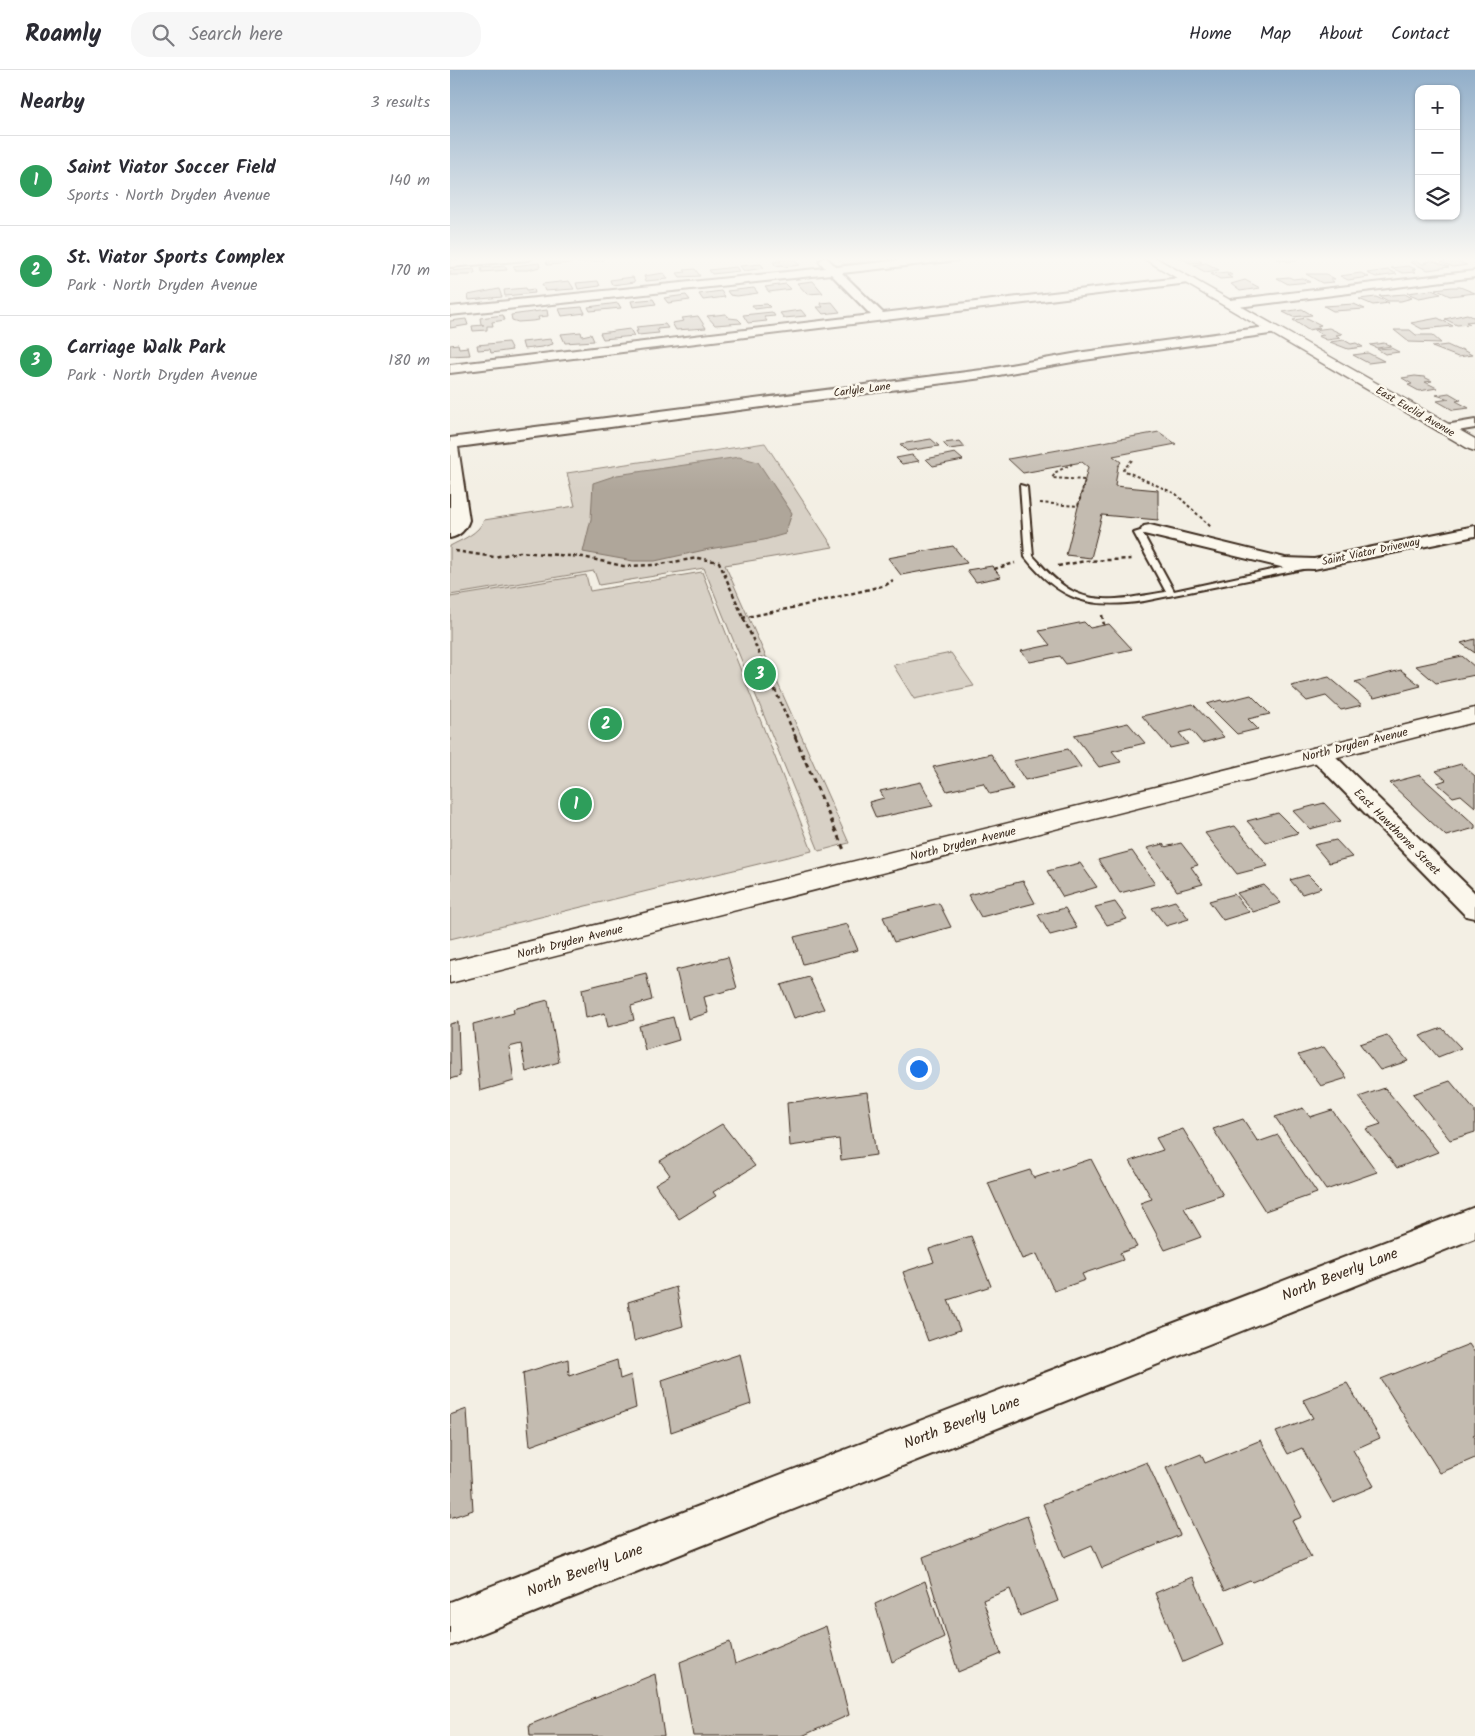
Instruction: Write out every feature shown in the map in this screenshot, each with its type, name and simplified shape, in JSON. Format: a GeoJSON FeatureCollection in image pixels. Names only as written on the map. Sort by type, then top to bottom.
{"type":"FeatureCollection","features":[{"type":"Feature","properties":{"kind":"main road","name":"East Euclid Avenue"},"geometry":{"type":"LineString","coordinates":[[1281,335],[1475,446]]}},
{"type":"Feature","properties":{"kind":"main road","name":"North Dryden Avenue"},"geometry":{"type":"LineString","coordinates":[[450,972],[1475,715]]}},
{"type":"Feature","properties":{"kind":"street"},"geometry":{"type":"LineString","coordinates":[[450,369],[733,335]]}},
{"type":"Feature","properties":{"kind":"street","name":"Carlyle Lane"},"geometry":{"type":"LineString","coordinates":[[450,444],[982,374],[1084,356],[1238,335]]}},
{"type":"Feature","properties":{"kind":"street"},"geometry":{"type":"LineString","coordinates":[[1445,429],[1475,424]]}},
{"type":"Feature","properties":{"kind":"street"},"geometry":{"type":"LineString","coordinates":[[450,444],[460,520],[450,538]]}},
{"type":"Feature","properties":{"kind":"street","name":"Saint Viator Driveway"},"geometry":{"type":"LineString","coordinates":[[1150,530],[1285,563],[1314,564],[1475,531]]}},
{"type":"Feature","properties":{"kind":"street","name":"East Hawthorne Street"},"geometry":{"type":"LineString","coordinates":[[1320,754],[1475,909]]}},
{"type":"Feature","properties":{"kind":"street","name":"North Beverly Lane"},"geometry":{"type":"LineString","coordinates":[[450,1624],[1475,1222]]}},
{"type":"Feature","properties":{"kind":"lane"},"geometry":{"type":"LineString","coordinates":[[1022,487],[1029,557],[1065,591],[1088,602],[1112,602],[1171,594],[1314,564]]}},
{"type":"Feature","properties":{"kind":"lane"},"geometry":{"type":"LineString","coordinates":[[1150,530],[1138,533],[1171,594]]}},
{"type":"Feature","properties":{"kind":"path"},"geometry":{"type":"LineString","coordinates":[[1132,460],[1123,470],[1176,494],[1209,524],[1215,534],[1204,543]]}},
{"type":"Feature","properties":{"kind":"path"},"geometry":{"type":"LineString","coordinates":[[1024,502],[1078,506],[1085,480],[1052,478],[1056,472],[1072,464]]}},
{"type":"Feature","properties":{"kind":"path"},"geometry":{"type":"LineString","coordinates":[[450,538],[462,553],[494,557],[520,552],[583,556],[623,566],[655,566],[689,558],[715,560],[721,565],[742,618],[844,850]]}},
{"type":"Feature","properties":{"kind":"path"},"geometry":{"type":"LineString","coordinates":[[1041,569],[1085,561],[1152,558]]}},
{"type":"Feature","properties":{"kind":"path"},"geometry":{"type":"LineString","coordinates":[[994,569],[1015,563]]}},
{"type":"Feature","properties":{"kind":"path"},"geometry":{"type":"LineString","coordinates":[[742,618],[886,586],[894,580]]}},
{"type":"Feature","properties":{"kind":"shaded area"},"geometry":{"type":"Polygon","coordinates":[[[765,443],[833,547],[725,565],[849,843],[819,851],[704,568],[599,585],[594,571],[450,595],[450,546],[474,533],[484,520],[575,506],[567,473],[765,443]]]}},
{"type":"Feature","properties":{"kind":"shaded area"},"geometry":{"type":"Polygon","coordinates":[[[739,457],[758,462],[792,513],[785,534],[764,540],[709,549],[655,561],[633,561],[583,552],[591,519],[593,483],[617,475],[739,457]]]}},
{"type":"Feature","properties":{"kind":"shaded area"},"geometry":{"type":"Polygon","coordinates":[[[702,572],[812,851],[450,939],[450,597],[586,575],[590,591],[702,572]]]}},
{"type":"Feature","properties":{"kind":"shaded area"},"geometry":{"type":"Polygon","coordinates":[[[951,653],[974,686],[914,699],[893,665],[951,653]]]}},
{"type":"Feature","properties":{"kind":"building"},"geometry":{"type":"Polygon","coordinates":[[[561,335],[591,335],[594,341],[565,343],[561,335]]]}},
{"type":"Feature","properties":{"kind":"building"},"geometry":{"type":"Polygon","coordinates":[[[601,335],[634,336],[603,339],[601,335]]]}},
{"type":"Feature","properties":{"kind":"building"},"geometry":{"type":"Polygon","coordinates":[[[1336,335],[1341,338],[1327,340],[1318,336],[1338,335],[1336,335]]]}},
{"type":"Feature","properties":{"kind":"building"},"geometry":{"type":"Polygon","coordinates":[[[1400,335],[1432,335],[1441,343],[1409,342],[1400,335]]]}},
{"type":"Feature","properties":{"kind":"building"},"geometry":{"type":"Polygon","coordinates":[[[551,339],[553,344],[524,349],[522,342],[551,339]]]}},
{"type":"Feature","properties":{"kind":"building"},"geometry":{"type":"Polygon","coordinates":[[[1344,340],[1363,347],[1348,349],[1330,342],[1344,340]]]}},
{"type":"Feature","properties":{"kind":"building"},"geometry":{"type":"Polygon","coordinates":[[[508,342],[512,350],[491,353],[490,349],[478,350],[477,345],[508,342]]]}},
{"type":"Feature","properties":{"kind":"building"},"geometry":{"type":"Polygon","coordinates":[[[1384,343],[1391,346],[1377,348],[1370,345],[1384,343]]]}},
{"type":"Feature","properties":{"kind":"building"},"geometry":{"type":"Polygon","coordinates":[[[458,344],[459,348],[468,347],[470,355],[450,356],[450,345],[458,344]]]}},
{"type":"Feature","properties":{"kind":"building"},"geometry":{"type":"Polygon","coordinates":[[[1447,345],[1472,355],[1458,357],[1432,347],[1447,345]]]}},
{"type":"Feature","properties":{"kind":"building"},"geometry":{"type":"Polygon","coordinates":[[[1391,348],[1399,352],[1385,354],[1377,349],[1391,348]]]}},
{"type":"Feature","properties":{"kind":"building"},"geometry":{"type":"Polygon","coordinates":[[[1368,353],[1384,361],[1368,363],[1353,355],[1368,353]]]}},
{"type":"Feature","properties":{"kind":"building"},"geometry":{"type":"Polygon","coordinates":[[[1424,377],[1432,381],[1425,382],[1437,388],[1419,391],[1408,385],[1412,384],[1402,378],[1424,377]]]}},
{"type":"Feature","properties":{"kind":"building"},"geometry":{"type":"Polygon","coordinates":[[[1449,393],[1461,400],[1456,401],[1469,408],[1453,410],[1437,401],[1449,399],[1436,395],[1449,393]]]}},
{"type":"Feature","properties":{"kind":"building"},"geometry":{"type":"Polygon","coordinates":[[[1159,432],[1176,444],[1113,456],[1121,462],[1118,466],[1115,486],[1158,490],[1158,520],[1102,515],[1091,558],[1066,555],[1088,467],[1082,462],[1023,473],[1008,459],[1159,432]]]}},
{"type":"Feature","properties":{"kind":"building"},"geometry":{"type":"Polygon","coordinates":[[[931,439],[939,446],[907,451],[900,444],[931,439]]]}},
{"type":"Feature","properties":{"kind":"building"},"geometry":{"type":"Polygon","coordinates":[[[960,441],[965,447],[949,449],[943,443],[960,441]]]}},
{"type":"Feature","properties":{"kind":"building"},"geometry":{"type":"Polygon","coordinates":[[[955,453],[963,460],[933,466],[926,459],[955,453]]]}},
{"type":"Feature","properties":{"kind":"building"},"geometry":{"type":"Polygon","coordinates":[[[912,455],[919,461],[902,464],[896,458],[912,455]]]}},
{"type":"Feature","properties":{"kind":"building"},"geometry":{"type":"Polygon","coordinates":[[[953,546],[967,563],[901,575],[888,558],[953,546]]]}},
{"type":"Feature","properties":{"kind":"building"},"geometry":{"type":"Polygon","coordinates":[[[992,566],[1001,577],[976,582],[967,570],[992,566]]]}},
{"type":"Feature","properties":{"kind":"building"},"geometry":{"type":"Polygon","coordinates":[[[1084,622],[1090,628],[1109,624],[1132,649],[1066,664],[1060,656],[1030,662],[1021,651],[1050,645],[1039,631],[1084,622]]]}},
{"type":"Feature","properties":{"kind":"building"},"geometry":{"type":"Polygon","coordinates":[[[1475,639],[1475,653],[1461,643],[1475,639]]]}},
{"type":"Feature","properties":{"kind":"building"},"geometry":{"type":"Polygon","coordinates":[[[1462,656],[1475,667],[1475,675],[1436,683],[1416,666],[1462,656]]]}},
{"type":"Feature","properties":{"kind":"building"},"geometry":{"type":"Polygon","coordinates":[[[1401,670],[1421,686],[1374,698],[1355,682],[1401,670]]]}},
{"type":"Feature","properties":{"kind":"building"},"geometry":{"type":"Polygon","coordinates":[[[1329,677],[1362,705],[1341,710],[1326,696],[1307,701],[1291,686],[1329,677]]]}},
{"type":"Feature","properties":{"kind":"building"},"geometry":{"type":"Polygon","coordinates":[[[1251,695],[1270,714],[1248,719],[1258,729],[1237,734],[1207,704],[1221,700],[1223,702],[1251,695]]]}},
{"type":"Feature","properties":{"kind":"building"},"geometry":{"type":"Polygon","coordinates":[[[1193,704],[1224,737],[1202,743],[1191,730],[1179,733],[1188,744],[1170,748],[1142,716],[1193,704]]]}},
{"type":"Feature","properties":{"kind":"building"},"geometry":{"type":"Polygon","coordinates":[[[1128,723],[1145,743],[1112,751],[1121,762],[1099,767],[1074,735],[1128,723]]]}},
{"type":"Feature","properties":{"kind":"building"},"geometry":{"type":"Polygon","coordinates":[[[1068,749],[1081,767],[1025,780],[1013,761],[1068,749]]]}},
{"type":"Feature","properties":{"kind":"building"},"geometry":{"type":"Polygon","coordinates":[[[991,754],[1013,789],[990,794],[983,783],[947,791],[933,767],[991,754]]]}},
{"type":"Feature","properties":{"kind":"building"},"geometry":{"type":"Polygon","coordinates":[[[1461,764],[1475,776],[1475,807],[1461,795],[1453,797],[1437,783],[1446,780],[1436,771],[1461,764]]]}},
{"type":"Feature","properties":{"kind":"building"},"geometry":{"type":"Polygon","coordinates":[[[1420,775],[1475,825],[1475,828],[1446,836],[1390,783],[1420,775]]]}},
{"type":"Feature","properties":{"kind":"building"},"geometry":{"type":"Polygon","coordinates":[[[921,782],[933,806],[876,818],[869,802],[884,798],[880,791],[921,782]]]}},
{"type":"Feature","properties":{"kind":"building"},"geometry":{"type":"Polygon","coordinates":[[[1324,803],[1341,821],[1310,829],[1293,811],[1324,803]]]}},
{"type":"Feature","properties":{"kind":"building"},"geometry":{"type":"Polygon","coordinates":[[[1278,813],[1298,833],[1266,842],[1247,821],[1278,813]]]}},
{"type":"Feature","properties":{"kind":"building"},"geometry":{"type":"Polygon","coordinates":[[[1235,826],[1268,866],[1237,874],[1205,833],[1235,826]]]}},
{"type":"Feature","properties":{"kind":"building"},"geometry":{"type":"Polygon","coordinates":[[[1336,840],[1352,857],[1329,863],[1314,845],[1336,840]]]}},
{"type":"Feature","properties":{"kind":"building"},"geometry":{"type":"Polygon","coordinates":[[[1181,843],[1198,865],[1191,867],[1203,884],[1177,891],[1147,848],[1163,844],[1165,847],[1181,843]]]}},
{"type":"Feature","properties":{"kind":"building"},"geometry":{"type":"Polygon","coordinates":[[[1132,851],[1155,884],[1120,893],[1098,860],[1132,851]]]}},
{"type":"Feature","properties":{"kind":"building"},"geometry":{"type":"Polygon","coordinates":[[[1080,863],[1097,887],[1063,897],[1047,871],[1080,863]]]}},
{"type":"Feature","properties":{"kind":"building"},"geometry":{"type":"Polygon","coordinates":[[[1308,875],[1321,888],[1302,894],[1290,880],[1308,875]]]}},
{"type":"Feature","properties":{"kind":"building"},"geometry":{"type":"Polygon","coordinates":[[[1023,881],[1035,903],[981,917],[968,895],[1023,881]]]}},
{"type":"Feature","properties":{"kind":"building"},"geometry":{"type":"Polygon","coordinates":[[[1264,885],[1281,903],[1253,912],[1237,893],[1264,885]]]}},
{"type":"Feature","properties":{"kind":"building"},"geometry":{"type":"Polygon","coordinates":[[[1234,894],[1249,912],[1223,920],[1209,901],[1234,894]]]}},
{"type":"Feature","properties":{"kind":"building"},"geometry":{"type":"Polygon","coordinates":[[[1175,901],[1189,919],[1166,926],[1152,908],[1175,901]]]}},
{"type":"Feature","properties":{"kind":"building"},"geometry":{"type":"Polygon","coordinates":[[[1115,902],[1127,919],[1107,925],[1095,907],[1115,902]]]}},
{"type":"Feature","properties":{"kind":"building"},"geometry":{"type":"Polygon","coordinates":[[[939,903],[951,927],[894,942],[883,917],[939,903]]]}},
{"type":"Feature","properties":{"kind":"building"},"geometry":{"type":"Polygon","coordinates":[[[1065,908],[1077,928],[1050,935],[1038,915],[1065,908]]]}},
{"type":"Feature","properties":{"kind":"building"},"geometry":{"type":"Polygon","coordinates":[[[847,924],[858,950],[803,964],[794,937],[847,924]]]}},
{"type":"Feature","properties":{"kind":"building"},"geometry":{"type":"Polygon","coordinates":[[[728,957],[737,988],[704,997],[708,1013],[688,1019],[676,970],[728,957]]]}},
{"type":"Feature","properties":{"kind":"building"},"geometry":{"type":"Polygon","coordinates":[[[646,973],[652,1000],[631,1006],[634,1020],[608,1027],[605,1013],[586,1018],[582,989],[646,973]]]}},
{"type":"Feature","properties":{"kind":"building"},"geometry":{"type":"Polygon","coordinates":[[[809,977],[824,1009],[794,1018],[781,985],[809,977]]]}},
{"type":"Feature","properties":{"kind":"building"},"geometry":{"type":"Polygon","coordinates":[[[548,1000],[559,1062],[526,1072],[521,1044],[509,1047],[514,1081],[480,1091],[473,1024],[514,1013],[513,1009],[548,1000]]]}},
{"type":"Feature","properties":{"kind":"building"},"geometry":{"type":"Polygon","coordinates":[[[673,1017],[679,1040],[645,1050],[639,1026],[673,1017]]]}},
{"type":"Feature","properties":{"kind":"building"},"geometry":{"type":"Polygon","coordinates":[[[458,1022],[460,1076],[450,1079],[450,1024],[458,1022]]]}},
{"type":"Feature","properties":{"kind":"building"},"geometry":{"type":"Polygon","coordinates":[[[1442,1028],[1461,1048],[1438,1057],[1420,1036],[1442,1028]]]}},
{"type":"Feature","properties":{"kind":"building"},"geometry":{"type":"Polygon","coordinates":[[[1387,1035],[1408,1061],[1380,1070],[1360,1044],[1387,1035]]]}},
{"type":"Feature","properties":{"kind":"building"},"geometry":{"type":"Polygon","coordinates":[[[1324,1047],[1347,1078],[1321,1086],[1298,1055],[1324,1047]]]}},
{"type":"Feature","properties":{"kind":"building"},"geometry":{"type":"Polygon","coordinates":[[[1450,1081],[1475,1111],[1475,1132],[1450,1140],[1413,1094],[1450,1081]]]}},
{"type":"Feature","properties":{"kind":"building"},"geometry":{"type":"Polygon","coordinates":[[[1385,1088],[1438,1152],[1397,1168],[1366,1129],[1381,1124],[1359,1097],[1385,1088]]]}},
{"type":"Feature","properties":{"kind":"building"},"geometry":{"type":"Polygon","coordinates":[[[867,1092],[876,1155],[841,1160],[839,1139],[790,1146],[787,1103],[867,1092]]]}},
{"type":"Feature","properties":{"kind":"building"},"geometry":{"type":"Polygon","coordinates":[[[1303,1108],[1310,1117],[1332,1110],[1377,1172],[1326,1190],[1275,1117],[1303,1108]]]}},
{"type":"Feature","properties":{"kind":"building"},"geometry":{"type":"Polygon","coordinates":[[[1243,1119],[1258,1142],[1278,1135],[1317,1193],[1265,1211],[1213,1129],[1243,1119]]]}},
{"type":"Feature","properties":{"kind":"building"},"geometry":{"type":"Polygon","coordinates":[[[722,1124],[755,1166],[713,1192],[716,1196],[679,1219],[655,1184],[670,1175],[660,1161],[722,1124]]]}},
{"type":"Feature","properties":{"kind":"building"},"geometry":{"type":"Polygon","coordinates":[[[1183,1129],[1223,1195],[1184,1208],[1201,1237],[1165,1250],[1140,1203],[1152,1199],[1130,1161],[1163,1150],[1156,1138],[1183,1129]]]}},
{"type":"Feature","properties":{"kind":"building"},"geometry":{"type":"Polygon","coordinates":[[[1091,1159],[1137,1247],[1120,1253],[1123,1260],[1082,1274],[1085,1280],[1054,1291],[1037,1254],[1022,1259],[988,1183],[1030,1170],[1034,1178],[1091,1159]]]}},
{"type":"Feature","properties":{"kind":"building"},"geometry":{"type":"Polygon","coordinates":[[[971,1236],[991,1286],[948,1300],[960,1330],[928,1341],[903,1272],[934,1262],[929,1249],[971,1236]]]}},
{"type":"Feature","properties":{"kind":"building"},"geometry":{"type":"Polygon","coordinates":[[[676,1287],[683,1326],[634,1341],[628,1302],[676,1287]]]}},
{"type":"Feature","properties":{"kind":"building"},"geometry":{"type":"Polygon","coordinates":[[[1469,1344],[1475,1353],[1475,1434],[1473,1435],[1475,1438],[1475,1458],[1440,1473],[1381,1379],[1469,1344]]]}},
{"type":"Feature","properties":{"kind":"building"},"geometry":{"type":"Polygon","coordinates":[[[740,1354],[751,1404],[671,1432],[662,1380],[740,1354]]]}},
{"type":"Feature","properties":{"kind":"building"},"geometry":{"type":"Polygon","coordinates":[[[568,1359],[569,1376],[617,1360],[620,1379],[631,1375],[636,1408],[530,1446],[523,1373],[568,1359]]]}},
{"type":"Feature","properties":{"kind":"building"},"geometry":{"type":"Polygon","coordinates":[[[1347,1383],[1380,1438],[1353,1450],[1374,1486],[1333,1503],[1302,1448],[1288,1454],[1276,1432],[1313,1418],[1303,1400],[1347,1383]]]}},
{"type":"Feature","properties":{"kind":"building"},"geometry":{"type":"Polygon","coordinates":[[[467,1409],[473,1510],[450,1518],[450,1415],[467,1409]]]}},
{"type":"Feature","properties":{"kind":"building"},"geometry":{"type":"Polygon","coordinates":[[[1261,1440],[1302,1517],[1292,1521],[1311,1557],[1252,1582],[1250,1580],[1224,1591],[1166,1468],[1201,1454],[1205,1463],[1261,1440]]]}},
{"type":"Feature","properties":{"kind":"building"},"geometry":{"type":"Polygon","coordinates":[[[1147,1462],[1180,1535],[1102,1568],[1092,1545],[1064,1557],[1043,1504],[1147,1462]]]}},
{"type":"Feature","properties":{"kind":"building"},"geometry":{"type":"Polygon","coordinates":[[[1027,1516],[1058,1601],[1020,1616],[1010,1589],[983,1600],[1001,1654],[958,1672],[923,1557],[1027,1516]]]}},
{"type":"Feature","properties":{"kind":"building"},"geometry":{"type":"Polygon","coordinates":[[[1193,1577],[1223,1645],[1183,1662],[1155,1593],[1193,1577]]]}},
{"type":"Feature","properties":{"kind":"building"},"geometry":{"type":"Polygon","coordinates":[[[925,1581],[944,1637],[892,1662],[875,1604],[925,1581]]]}},
{"type":"Feature","properties":{"kind":"building"},"geometry":{"type":"Polygon","coordinates":[[[826,1626],[849,1715],[802,1736],[693,1736],[680,1662],[730,1642],[735,1664],[826,1626]]]}},
{"type":"Feature","properties":{"kind":"building"},"geometry":{"type":"Polygon","coordinates":[[[655,1674],[664,1736],[530,1736],[529,1725],[655,1674]]]}},
{"type":"Feature","properties":{"kind":"place","name":"Carriage Walk Park"},"geometry":{"type":"Point","coordinates":[760,674]}},
{"type":"Feature","properties":{"kind":"place","name":"St. Viator Sports Complex"},"geometry":{"type":"Point","coordinates":[606,724]}},
{"type":"Feature","properties":{"kind":"place","name":"Saint Viator Soccer Field"},"geometry":{"type":"Point","coordinates":[576,804]}}]}
